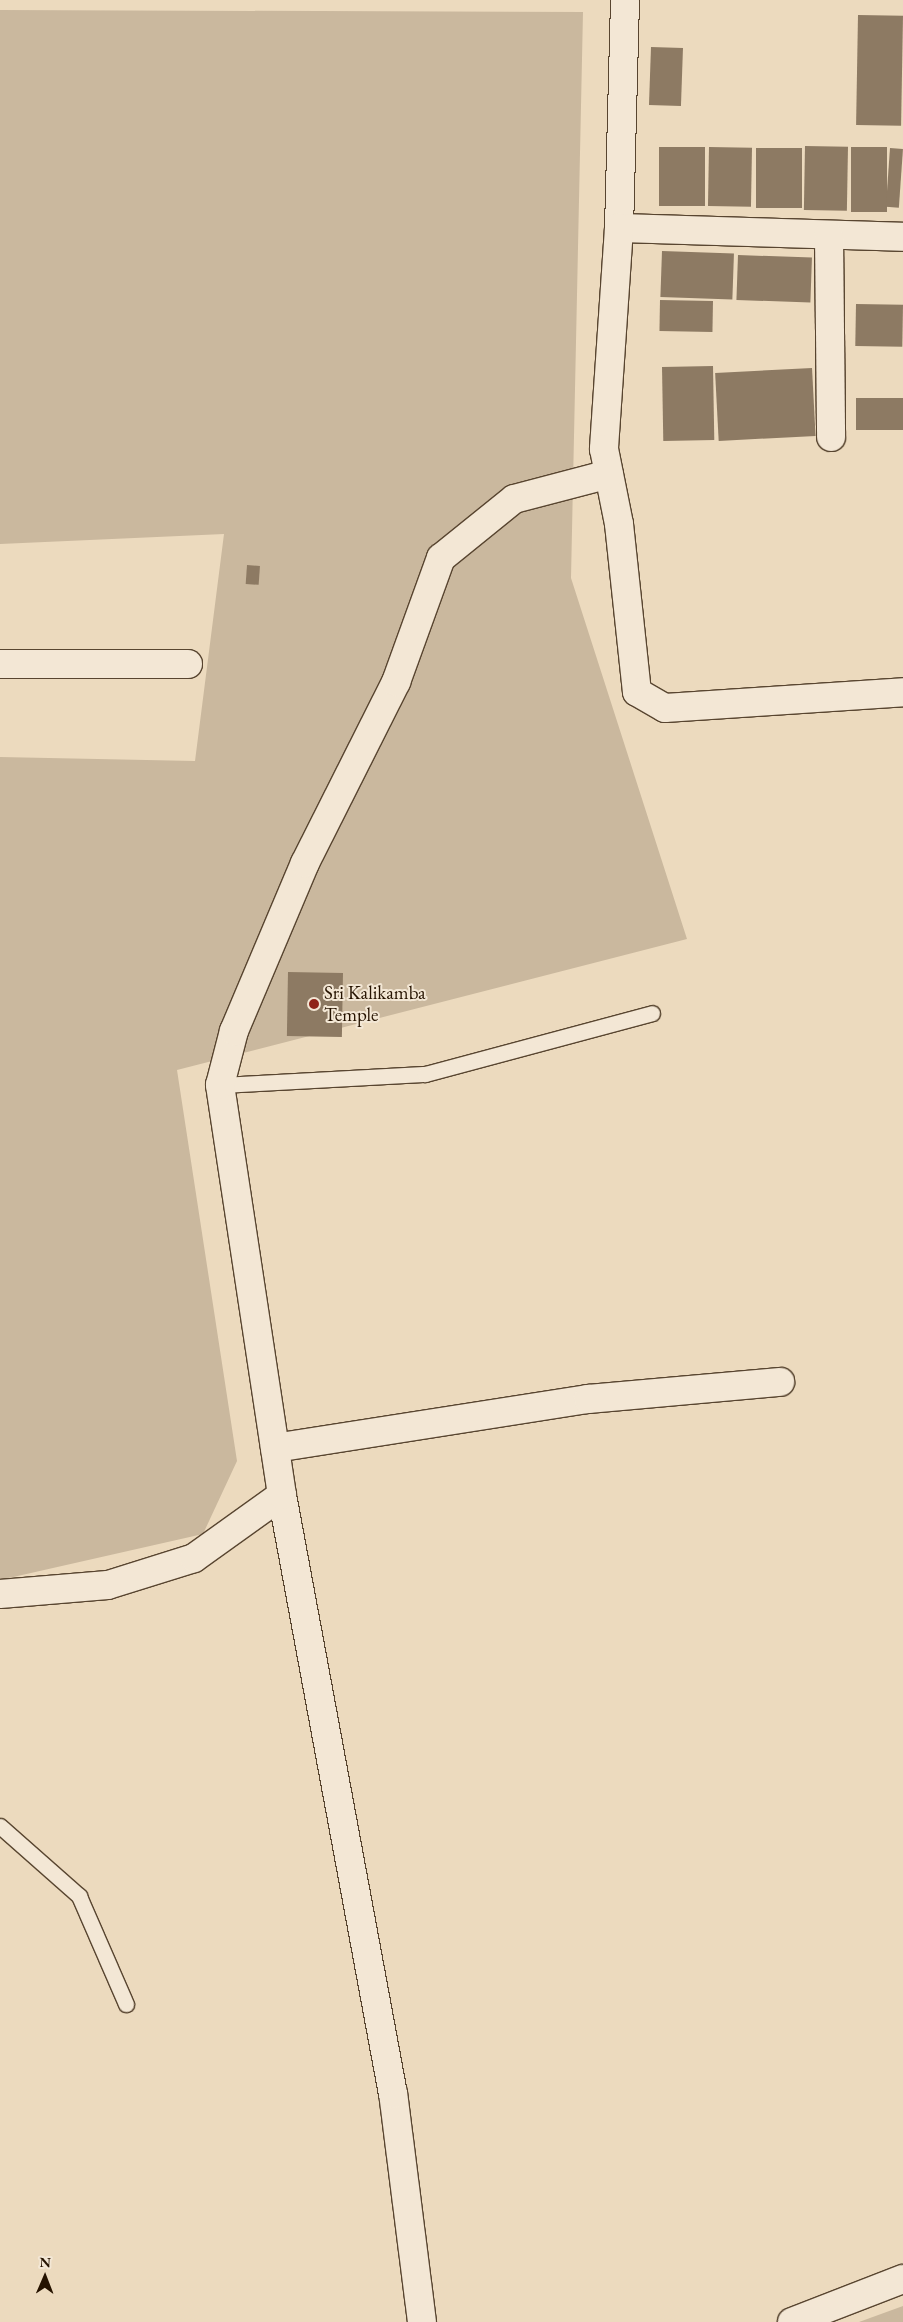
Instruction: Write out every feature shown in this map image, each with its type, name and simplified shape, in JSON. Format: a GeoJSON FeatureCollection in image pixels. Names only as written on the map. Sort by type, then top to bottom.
{"type":"FeatureCollection","features":[{"type":"Feature","properties":{"kind":"street"},"geometry":{"type":"LineString","coordinates":[[625,0],[619,228],[604,449],[619,524],[637,692],[665,708],[903,692]]}},
{"type":"Feature","properties":{"kind":"street"},"geometry":{"type":"LineString","coordinates":[[619,228],[903,237]]}},
{"type":"Feature","properties":{"kind":"street"},"geometry":{"type":"LineString","coordinates":[[829,236],[831,436]]}},
{"type":"Feature","properties":{"kind":"street"},"geometry":{"type":"LineString","coordinates":[[422,2322],[393,2094],[282,1495],[220,1085],[234,1032],[305,863],[396,682],[441,558],[514,499],[609,474]]}},
{"type":"Feature","properties":{"kind":"street"},"geometry":{"type":"LineString","coordinates":[[0,664],[188,664]]}},
{"type":"Feature","properties":{"kind":"street"},"geometry":{"type":"LineString","coordinates":[[275,1448],[588,1399],[780,1382]]}},
{"type":"Feature","properties":{"kind":"street"},"geometry":{"type":"LineString","coordinates":[[0,1594],[108,1584],[194,1558],[282,1495]]}},
{"type":"Feature","properties":{"kind":"street"},"geometry":{"type":"LineString","coordinates":[[792,2322],[903,2279]]}},
{"type":"Feature","properties":{"kind":"lane"},"geometry":{"type":"LineString","coordinates":[[220,1085],[426,1074],[652,1013]]}},
{"type":"Feature","properties":{"kind":"lane"},"geometry":{"type":"LineString","coordinates":[[0,1826],[79,1896],[126,2004]]}},
{"type":"Feature","properties":{"kind":"shaded area"},"geometry":{"type":"Polygon","coordinates":[[[0,10],[583,12],[571,578],[687,939],[177,1070],[237,1461],[203,1534],[0,1580],[0,757],[195,761],[224,534],[0,544],[0,10]]]}},
{"type":"Feature","properties":{"kind":"shaded area"},"geometry":{"type":"Polygon","coordinates":[[[903,2306],[903,2322],[859,2322],[903,2306]]]}},
{"type":"Feature","properties":{"kind":"building"},"geometry":{"type":"Polygon","coordinates":[[[858,15],[903,16],[901,126],[856,125],[858,15]]]}},
{"type":"Feature","properties":{"kind":"building"},"geometry":{"type":"Polygon","coordinates":[[[651,47],[683,48],[681,106],[649,105],[651,47]]]}},
{"type":"Feature","properties":{"kind":"building"},"geometry":{"type":"Polygon","coordinates":[[[805,146],[848,147],[847,211],[804,210],[805,146]]]}},
{"type":"Feature","properties":{"kind":"building"},"geometry":{"type":"Polygon","coordinates":[[[659,147],[705,147],[705,206],[659,206],[659,147]]]}},
{"type":"Feature","properties":{"kind":"building"},"geometry":{"type":"Polygon","coordinates":[[[709,147],[752,148],[751,207],[708,206],[709,147]]]}},
{"type":"Feature","properties":{"kind":"building"},"geometry":{"type":"Polygon","coordinates":[[[851,147],[887,147],[887,212],[851,212],[851,147]]]}},
{"type":"Feature","properties":{"kind":"building"},"geometry":{"type":"Polygon","coordinates":[[[756,148],[802,148],[802,208],[756,208],[756,148]]]}},
{"type":"Feature","properties":{"kind":"building"},"geometry":{"type":"Polygon","coordinates":[[[890,148],[903,149],[899,208],[886,207],[890,148]]]}},
{"type":"Feature","properties":{"kind":"building"},"geometry":{"type":"Polygon","coordinates":[[[662,251],[734,254],[732,299],[660,297],[662,251]]]}},
{"type":"Feature","properties":{"kind":"building"},"geometry":{"type":"Polygon","coordinates":[[[738,255],[812,258],[810,303],[736,300],[738,255]]]}},
{"type":"Feature","properties":{"kind":"building"},"geometry":{"type":"Polygon","coordinates":[[[660,300],[713,301],[712,332],[659,331],[660,300]]]}},
{"type":"Feature","properties":{"kind":"building"},"geometry":{"type":"Polygon","coordinates":[[[856,304],[903,305],[902,347],[855,346],[856,304]]]}},
{"type":"Feature","properties":{"kind":"building"},"geometry":{"type":"Polygon","coordinates":[[[713,366],[714,440],[663,441],[662,367],[713,366]]]}},
{"type":"Feature","properties":{"kind":"building"},"geometry":{"type":"Polygon","coordinates":[[[812,368],[816,436],[719,441],[715,373],[812,368]]]}},
{"type":"Feature","properties":{"kind":"building"},"geometry":{"type":"Polygon","coordinates":[[[856,398],[903,398],[903,430],[856,430],[856,398]]]}},
{"type":"Feature","properties":{"kind":"building"},"geometry":{"type":"Polygon","coordinates":[[[247,565],[260,566],[259,585],[246,584],[247,565]]]}},
{"type":"Feature","properties":{"kind":"building"},"geometry":{"type":"Polygon","coordinates":[[[288,972],[343,973],[342,1037],[287,1036],[288,972]]]}},
{"type":"Feature","properties":{"kind":"place","name":"Sri Kalikamba Temple"},"geometry":{"type":"Point","coordinates":[314,1004]}}]}
